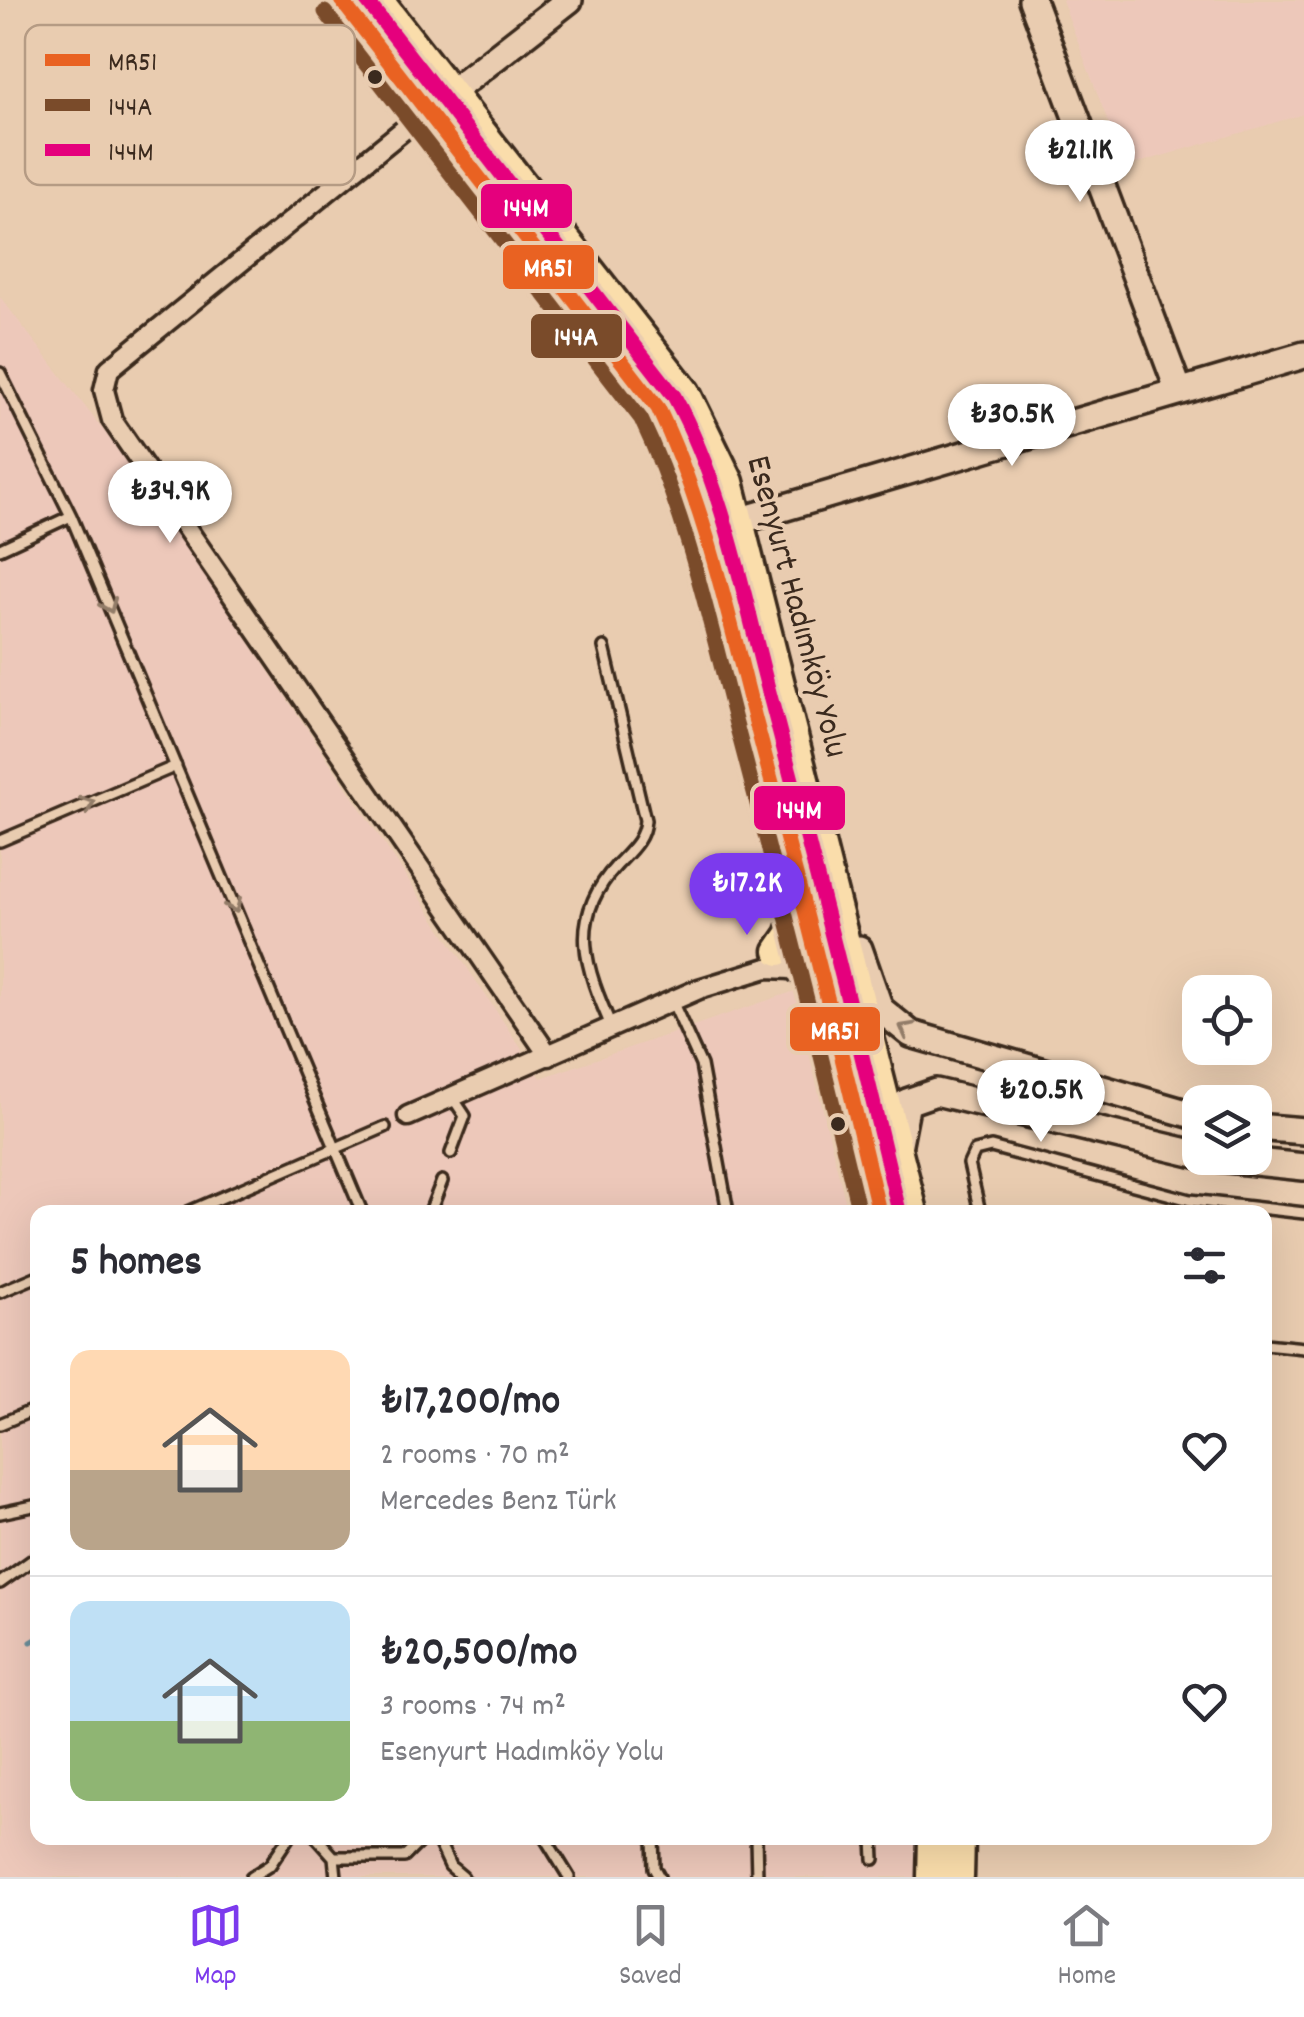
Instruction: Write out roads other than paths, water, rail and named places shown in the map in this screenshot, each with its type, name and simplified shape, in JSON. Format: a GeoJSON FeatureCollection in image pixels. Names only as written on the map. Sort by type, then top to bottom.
{"type":"FeatureCollection","features":[{"type":"Feature","properties":{"kind":"main road","name":"Esenyurt Hadımköy Yolu"},"geometry":{"type":"LineString","coordinates":[[340,0],[566,295],[658,408],[678,450],[704,531],[827,992],[877,1205]]}},
{"type":"Feature","properties":{"kind":"main road","name":"Esenyurt Hadımköy Yolu"},"geometry":{"type":"LineString","coordinates":[[378,0],[685,392],[729,482],[910,1205]]}},
{"type":"Feature","properties":{"kind":"main road"},"geometry":{"type":"LineString","coordinates":[[779,951],[790,936],[802,902]]}},
{"type":"Feature","properties":{"kind":"main road"},"geometry":{"type":"LineString","coordinates":[[932,1877],[933,1845]]}},
{"type":"Feature","properties":{"kind":"main road"},"geometry":{"type":"LineString","coordinates":[[959,1877],[960,1845]]}},
{"type":"Feature","properties":{"kind":"street"},"geometry":{"type":"LineString","coordinates":[[355,169],[570,0]]}},
{"type":"Feature","properties":{"kind":"street"},"geometry":{"type":"LineString","coordinates":[[1032,0],[1179,392]]}},
{"type":"Feature","properties":{"kind":"street"},"geometry":{"type":"LineString","coordinates":[[336,185],[109,369],[104,390],[112,420],[549,1056]]}},
{"type":"Feature","properties":{"kind":"street"},"geometry":{"type":"LineString","coordinates":[[704,531],[1304,355]]}},
{"type":"Feature","properties":{"kind":"street"},"geometry":{"type":"LineString","coordinates":[[836,914],[858,946],[878,1006],[898,1027],[924,1039],[1182,1112]]}},
{"type":"Feature","properties":{"kind":"street"},"geometry":{"type":"LineString","coordinates":[[699,989],[710,980],[779,951],[816,951]]}},
{"type":"Feature","properties":{"kind":"street"},"geometry":{"type":"LineString","coordinates":[[408,1116],[699,989],[767,968],[791,969],[827,992]]}},
{"type":"Feature","properties":{"kind":"street"},"geometry":{"type":"LineString","coordinates":[[899,1163],[902,1110],[914,1096],[936,1092],[1182,1151]]}},
{"type":"Feature","properties":{"kind":"street"},"geometry":{"type":"LineString","coordinates":[[1272,1128],[1304,1130]]}},
{"type":"Feature","properties":{"kind":"street"},"geometry":{"type":"LineString","coordinates":[[1272,1164],[1304,1168]]}},
{"type":"Feature","properties":{"kind":"lane"},"geometry":{"type":"LineString","coordinates":[[0,373],[71,516],[359,1205]]}},
{"type":"Feature","properties":{"kind":"lane"},"geometry":{"type":"LineString","coordinates":[[0,549],[71,516]]}},
{"type":"Feature","properties":{"kind":"lane"},"geometry":{"type":"LineString","coordinates":[[604,647],[645,820],[642,836],[598,886],[587,912],[586,968],[612,1028]]}},
{"type":"Feature","properties":{"kind":"lane"},"geometry":{"type":"LineString","coordinates":[[0,841],[176,766]]}},
{"type":"Feature","properties":{"kind":"lane"},"geometry":{"type":"LineString","coordinates":[[816,951],[846,957]]}},
{"type":"Feature","properties":{"kind":"lane"},"geometry":{"type":"LineString","coordinates":[[672,1001],[702,1065],[727,1205]]}},
{"type":"Feature","properties":{"kind":"lane"},"geometry":{"type":"LineString","coordinates":[[452,1154],[465,1116],[453,1098]]}},
{"type":"Feature","properties":{"kind":"lane"},"geometry":{"type":"LineString","coordinates":[[205,1205],[385,1126]]}},
{"type":"Feature","properties":{"kind":"lane"},"geometry":{"type":"LineString","coordinates":[[978,1205],[969,1164],[975,1152],[991,1147],[1190,1200],[1231,1205]]}},
{"type":"Feature","properties":{"kind":"lane"},"geometry":{"type":"LineString","coordinates":[[433,1205],[442,1181]]}},
{"type":"Feature","properties":{"kind":"lane"},"geometry":{"type":"LineString","coordinates":[[1272,1210],[1304,1214]]}},
{"type":"Feature","properties":{"kind":"lane"},"geometry":{"type":"LineString","coordinates":[[0,1292],[30,1279]]}},
{"type":"Feature","properties":{"kind":"lane"},"geometry":{"type":"LineString","coordinates":[[1272,1345],[1304,1348]]}},
{"type":"Feature","properties":{"kind":"lane"},"geometry":{"type":"LineString","coordinates":[[0,1424],[30,1411]]}},
{"type":"Feature","properties":{"kind":"lane"},"geometry":{"type":"LineString","coordinates":[[0,1513],[30,1507]]}},
{"type":"Feature","properties":{"kind":"lane"},"geometry":{"type":"LineString","coordinates":[[0,1583],[30,1562]]}},
{"type":"Feature","properties":{"kind":"lane"},"geometry":{"type":"LineString","coordinates":[[251,1877],[270,1865],[283,1845]]}},
{"type":"Feature","properties":{"kind":"lane"},"geometry":{"type":"LineString","coordinates":[[323,1845],[334,1857],[336,1877]]}},
{"type":"Feature","properties":{"kind":"lane"},"geometry":{"type":"LineString","coordinates":[[334,1857],[404,1857],[416,1845]]}},
{"type":"Feature","properties":{"kind":"lane"},"geometry":{"type":"LineString","coordinates":[[440,1845],[450,1866],[463,1877]]}},
{"type":"Feature","properties":{"kind":"lane"},"geometry":{"type":"LineString","coordinates":[[549,1845],[570,1877]]}},
{"type":"Feature","properties":{"kind":"lane"},"geometry":{"type":"LineString","coordinates":[[653,1845],[654,1868],[659,1877]]}},
{"type":"Feature","properties":{"kind":"lane"},"geometry":{"type":"LineString","coordinates":[[756,1845],[757,1877]]}},
{"type":"Feature","properties":{"kind":"lane"},"geometry":{"type":"LineString","coordinates":[[873,1845],[874,1859]]}}]}
